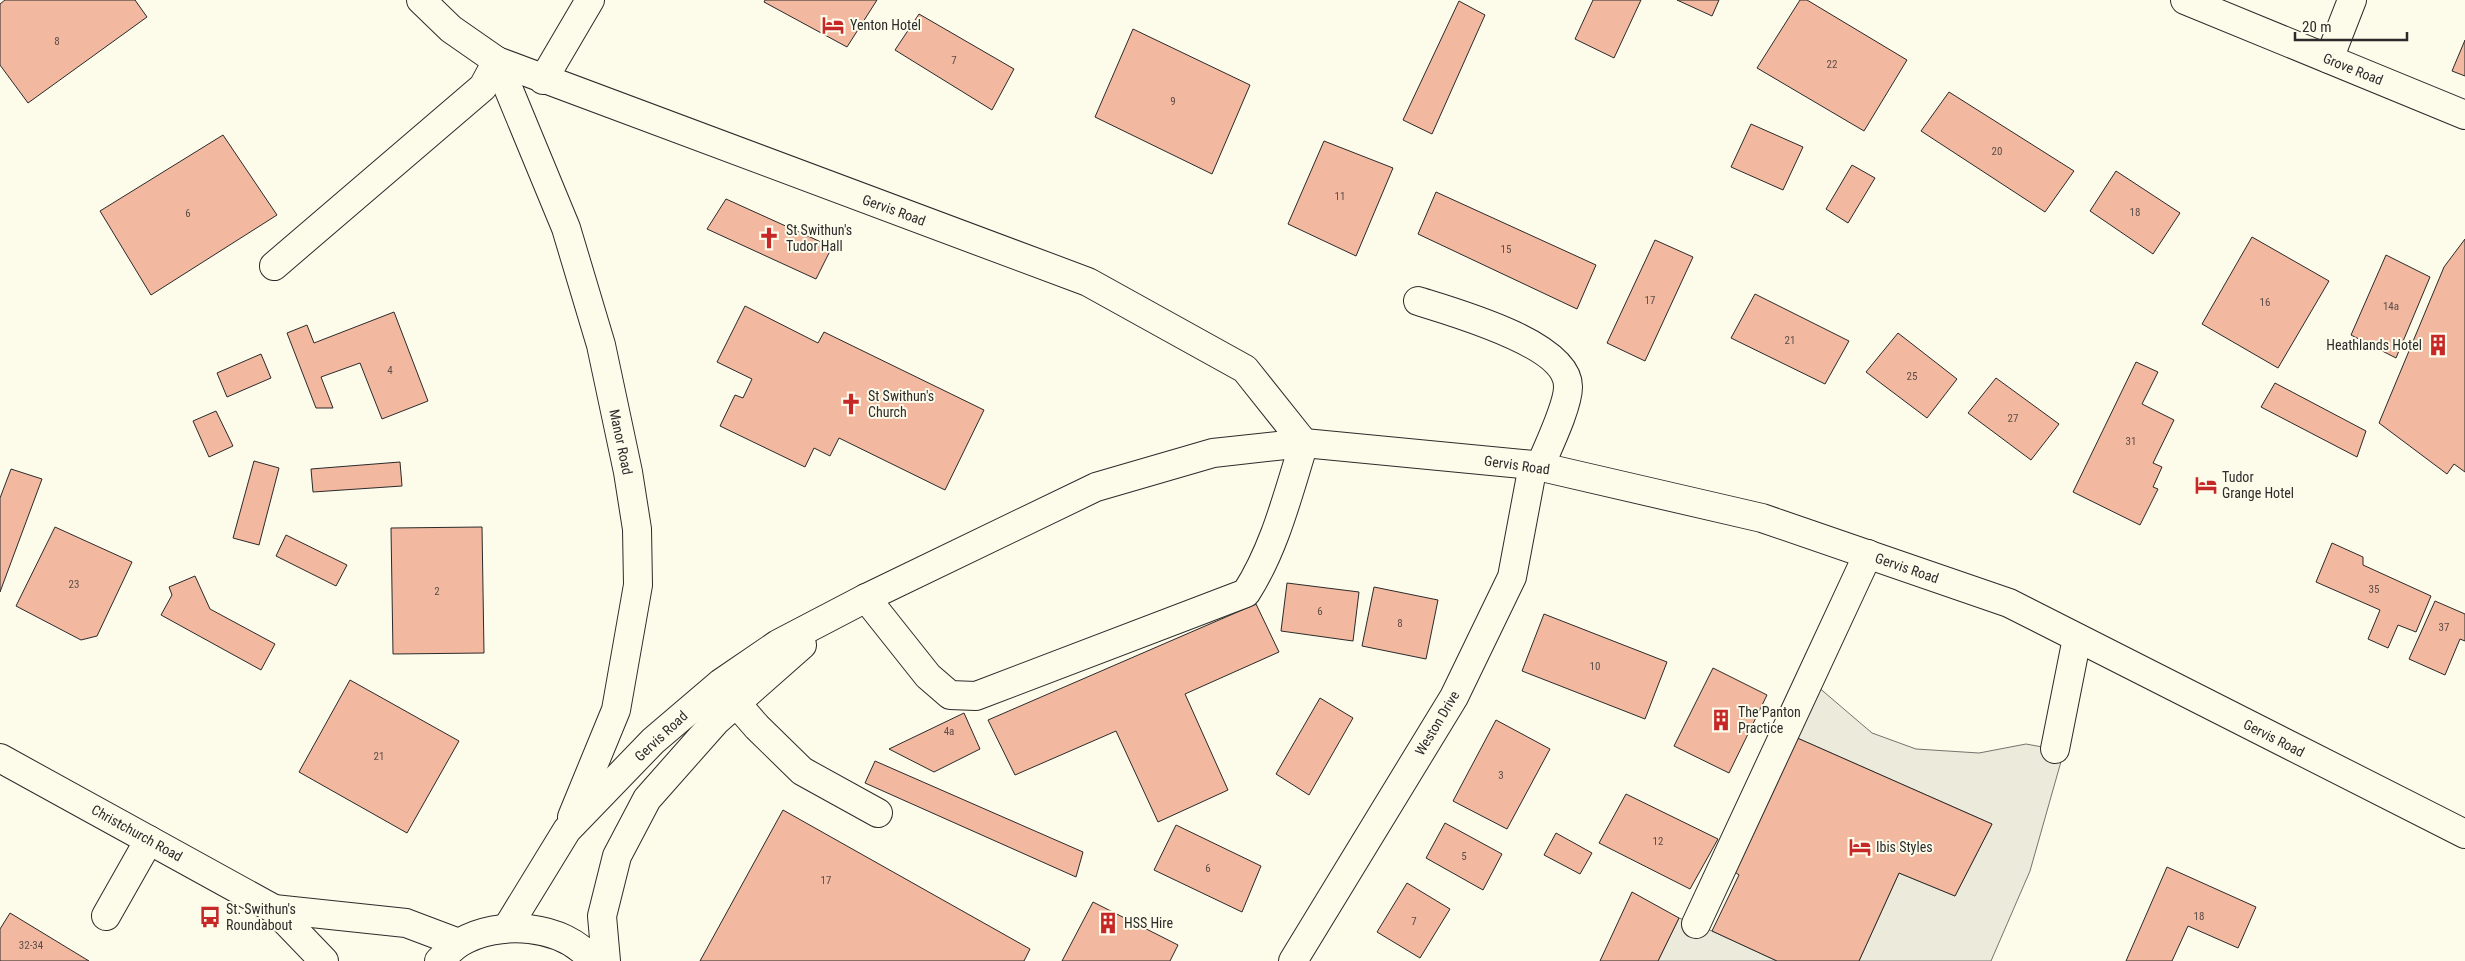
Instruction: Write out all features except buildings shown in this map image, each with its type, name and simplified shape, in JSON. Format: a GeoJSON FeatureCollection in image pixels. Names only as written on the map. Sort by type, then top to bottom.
{"type":"FeatureCollection","features":[{"type":"Feature","properties":{"kind":"street","name":"Gervis Road"},"geometry":{"type":"LineString","coordinates":[[421,0],[451,29],[497,61],[543,80],[1088,282],[1245,369],[1304,443]]}},
{"type":"Feature","properties":{"kind":"street"},"geometry":{"type":"LineString","coordinates":[[543,80],[590,0]]}},
{"type":"Feature","properties":{"kind":"street","name":"Grove Road"},"geometry":{"type":"LineString","coordinates":[[2185,0],[2465,115]]}},
{"type":"Feature","properties":{"kind":"street"},"geometry":{"type":"LineString","coordinates":[[2329,59],[2352,0]]}},
{"type":"Feature","properties":{"kind":"street"},"geometry":{"type":"LineString","coordinates":[[274,266],[483,87],[497,61]]}},
{"type":"Feature","properties":{"kind":"street","name":"Manor Road"},"geometry":{"type":"LineString","coordinates":[[497,61],[566,228],[601,345],[628,472],[637,529],[638,586],[616,710],[567,830]]}},
{"type":"Feature","properties":{"kind":"street","name":"Weston Drive"},"geometry":{"type":"LineString","coordinates":[[1293,961],[1454,697],[1504,594],[1512,577],[1537,466],[1567,396],[1566,372],[1528,342],[1465,316],[1418,302]]}},
{"type":"Feature","properties":{"kind":"street","name":"Gervis Road"},"geometry":{"type":"LineString","coordinates":[[508,928],[567,830],[653,742],[728,693],[778,644],[866,598],[1096,487],[1214,453],[1304,443],[1537,466],[1762,518],[2010,603],[2465,834]]}},
{"type":"Feature","properties":{"kind":"street"},"geometry":{"type":"LineString","coordinates":[[866,598],[928,676],[950,695],[976,696],[1246,593],[1261,570],[1284,508],[1304,443]]}},
{"type":"Feature","properties":{"kind":"street"},"geometry":{"type":"LineString","coordinates":[[1696,924],[1815,679],[1868,554]]}},
{"type":"Feature","properties":{"kind":"street"},"geometry":{"type":"LineString","coordinates":[[2055,749],[2078,638]]}},
{"type":"Feature","properties":{"kind":"street","name":"Gervis Road"},"geometry":{"type":"LineString","coordinates":[[606,961],[602,916],[617,856],[647,798],[716,720],[728,693]]}},
{"type":"Feature","properties":{"kind":"street"},"geometry":{"type":"LineString","coordinates":[[728,693],[802,772],[878,814]]}},
{"type":"Feature","properties":{"kind":"street","name":"Christchurch Road"},"geometry":{"type":"LineString","coordinates":[[0,758],[274,909],[324,961]]}},
{"type":"Feature","properties":{"kind":"street"},"geometry":{"type":"LineString","coordinates":[[106,916],[149,840]]}},
{"type":"Feature","properties":{"kind":"street","name":"Christchurch Road"},"geometry":{"type":"LineString","coordinates":[[274,909],[406,924],[449,952]]}},
{"type":"Feature","properties":{"kind":"street"},"geometry":{"type":"LineString","coordinates":[[449,952],[482,933],[508,928],[537,930],[565,939],[593,961]]}},
{"type":"Feature","properties":{"kind":"shaded area"},"geometry":{"type":"Polygon","coordinates":[[[1817,686],[1872,733],[1916,749],[1979,753],[2026,744],[2064,751],[2030,871],[1991,961],[1859,961],[1899,873],[1955,896],[1992,824],[1795,737],[1817,686]]]}},
{"type":"Feature","properties":{"kind":"shaded area"},"geometry":{"type":"Polygon","coordinates":[[[1679,918],[1712,931],[1777,961],[1658,961],[1679,918]]]}},
{"type":"Feature","properties":{"kind":"place","name":"Yenton Hotel"},"geometry":{"type":"Point","coordinates":[833,25]}},
{"type":"Feature","properties":{"kind":"place","name":"St Swithun's Tudor Hall"},"geometry":{"type":"Point","coordinates":[769,238]}},
{"type":"Feature","properties":{"kind":"place","name":"Heathlands Hotel"},"geometry":{"type":"Point","coordinates":[2438,345]}},
{"type":"Feature","properties":{"kind":"place","name":"St Swithun's Church"},"geometry":{"type":"Point","coordinates":[851,404]}},
{"type":"Feature","properties":{"kind":"place","name":"Tudor Grange Hotel"},"geometry":{"type":"Point","coordinates":[2206,485]}},
{"type":"Feature","properties":{"kind":"place","name":"The Panton Practice"},"geometry":{"type":"Point","coordinates":[1721,720]}},
{"type":"Feature","properties":{"kind":"place","name":"Ibis Styles"},"geometry":{"type":"Point","coordinates":[1860,847]}},
{"type":"Feature","properties":{"kind":"place","name":"St. Swithun's Roundabout"},"geometry":{"type":"Point","coordinates":[210,917]}},
{"type":"Feature","properties":{"kind":"place","name":"HSS Hire"},"geometry":{"type":"Point","coordinates":[1108,923]}}]}
